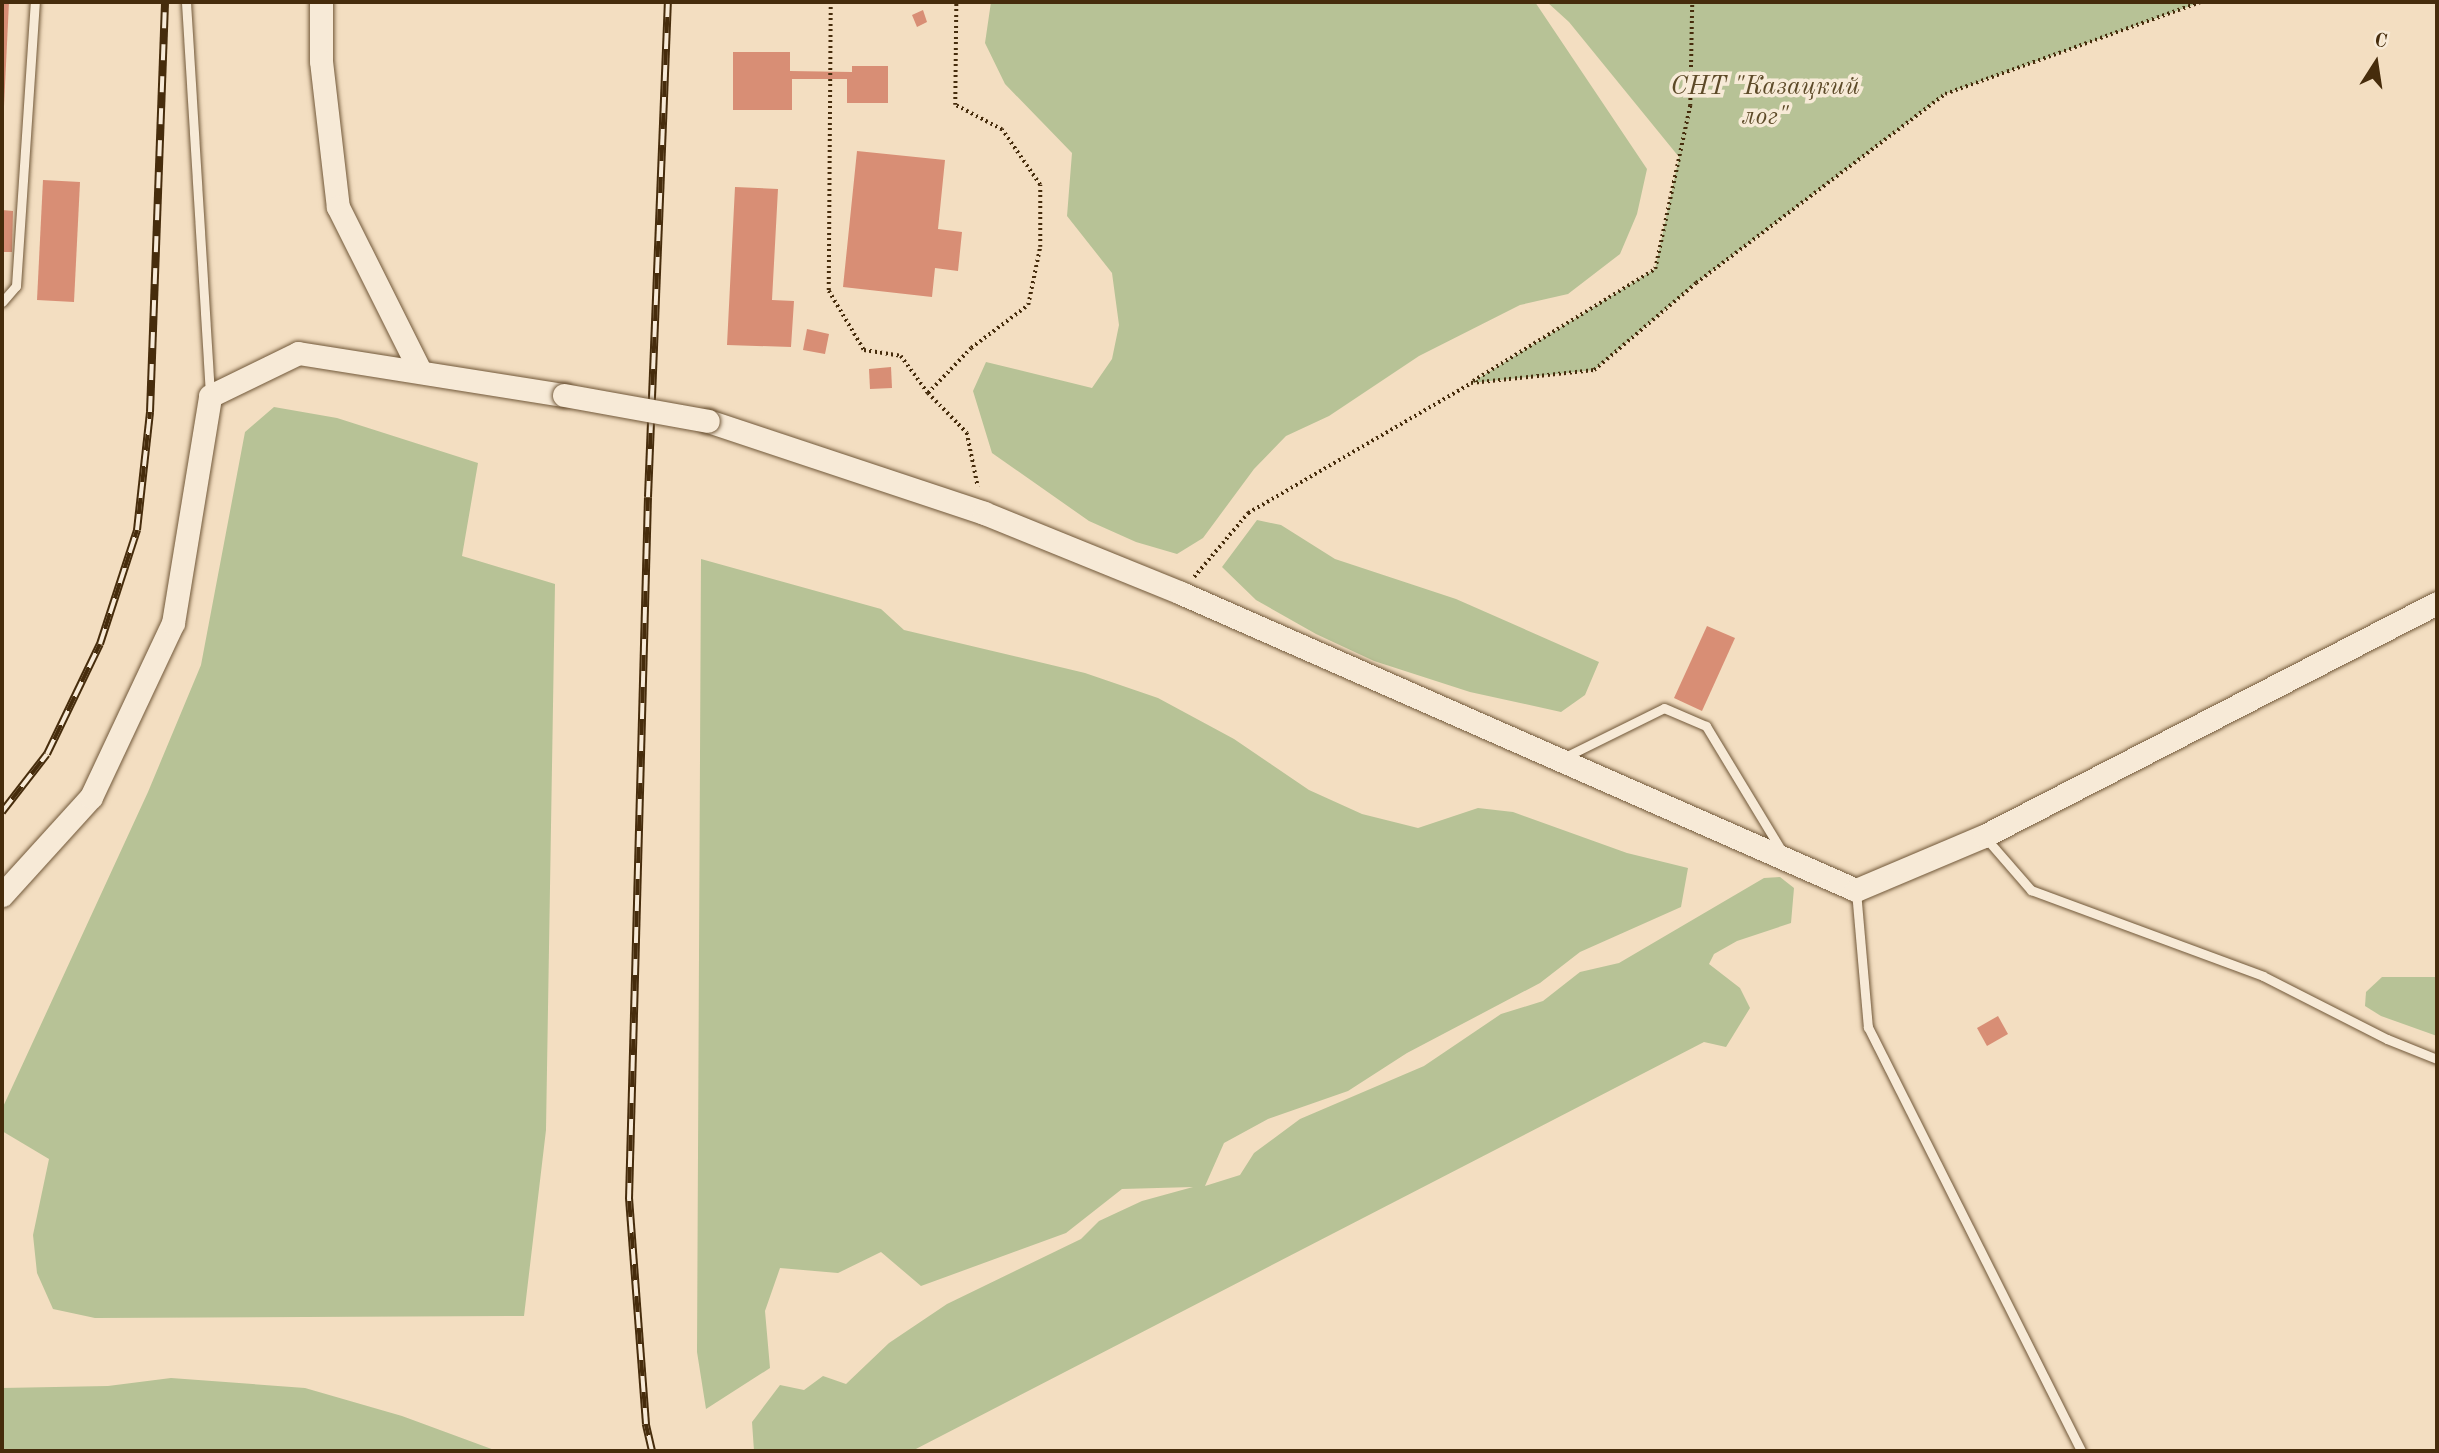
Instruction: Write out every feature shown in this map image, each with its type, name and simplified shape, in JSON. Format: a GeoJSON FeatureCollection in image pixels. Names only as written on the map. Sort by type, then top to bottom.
{"type":"FeatureCollection","features":[{"type":"Feature","properties":{"kind":"street"},"geometry":{"type":"LineString","coordinates":[[321,2],[321,61],[338,206],[419,369]]}},
{"type":"Feature","properties":{"kind":"street"},"geometry":{"type":"LineString","coordinates":[[2,895],[91,797],[173,623],[210,396],[299,353],[419,369],[708,421],[984,513],[1181,593],[1856,890],[1984,836],[2437,603]]}},
{"type":"Feature","properties":{"kind":"lane"},"geometry":{"type":"LineString","coordinates":[[2,303],[16,286],[35,2]]}},
{"type":"Feature","properties":{"kind":"lane"},"geometry":{"type":"LineString","coordinates":[[186,2],[210,396]]}},
{"type":"Feature","properties":{"kind":"lane"},"geometry":{"type":"LineString","coordinates":[[1559,760],[1664,708],[1706,726],[1788,860]]}},
{"type":"Feature","properties":{"kind":"lane"},"geometry":{"type":"LineString","coordinates":[[1984,836],[2031,890],[2263,975],[2387,1039],[2437,1059]]}},
{"type":"Feature","properties":{"kind":"lane"},"geometry":{"type":"LineString","coordinates":[[1856,890],[1868,1027],[2081,1451]]}},
{"type":"Feature","properties":{"kind":"path"},"geometry":{"type":"LineString","coordinates":[[831,2],[829,291],[864,350],[901,356],[928,393],[967,433],[984,513]]}},
{"type":"Feature","properties":{"kind":"path"},"geometry":{"type":"LineString","coordinates":[[928,393],[971,348],[1028,305],[1040,247],[1040,185],[1002,130],[955,106],[956,2]]}},
{"type":"Feature","properties":{"kind":"path"},"geometry":{"type":"LineString","coordinates":[[1181,593],[1248,513],[1471,383],[1655,269],[1690,106],[1692,2]]}},
{"type":"Feature","properties":{"kind":"path"},"geometry":{"type":"LineString","coordinates":[[1471,383],[1594,370],[1696,283],[1945,94],[2201,2]]}},
{"type":"Feature","properties":{"kind":"green space"},"geometry":{"type":"Polygon","coordinates":[[[991,2],[1535,2],[1647,169],[1637,214],[1620,254],[1568,294],[1520,305],[1419,356],[1329,416],[1286,436],[1254,469],[1203,538],[1177,554],[1136,542],[1089,521],[992,453],[973,391],[986,362],[1092,388],[1112,359],[1119,325],[1112,273],[1067,216],[1072,153],[1005,84],[985,43],[991,2]]]}},
{"type":"Feature","properties":{"kind":"green space","name":"СНТ \"Казацкий лог\""},"geometry":{"type":"Polygon","coordinates":[[[1547,2],[2201,2],[1945,94],[1696,283],[1594,370],[1471,383],[1655,269],[1679,157],[1569,22],[1547,2]]]}},
{"type":"Feature","properties":{"kind":"green space"},"geometry":{"type":"Polygon","coordinates":[[[274,407],[337,418],[478,463],[462,556],[555,584],[546,1130],[524,1316],[95,1318],[53,1309],[37,1273],[33,1235],[49,1159],[2,1131],[2,1109],[148,792],[201,665],[245,432],[274,407]]]}},
{"type":"Feature","properties":{"kind":"green space"},"geometry":{"type":"Polygon","coordinates":[[[1257,520],[1281,525],[1335,559],[1456,599],[1599,662],[1585,695],[1561,712],[1470,692],[1374,661],[1316,634],[1256,600],[1222,567],[1257,520]]]}},
{"type":"Feature","properties":{"kind":"green space"},"geometry":{"type":"Polygon","coordinates":[[[701,559],[881,609],[904,630],[1085,673],[1158,698],[1234,739],[1309,790],[1362,814],[1418,828],[1478,808],[1513,812],[1627,853],[1688,868],[1681,907],[1580,952],[1540,983],[1407,1053],[1348,1091],[1268,1119],[1224,1143],[1205,1186],[1240,1175],[1254,1153],[1300,1119],[1424,1066],[1501,1014],[1543,1001],[1580,972],[1619,963],[1764,878],[1780,877],[1794,888],[1791,923],[1737,941],[1714,954],[1709,964],[1740,988],[1750,1008],[1726,1047],[1704,1042],[912,1451],[754,1451],[752,1422],[780,1385],[804,1390],[823,1376],[846,1384],[889,1343],[947,1304],[1081,1239],[1099,1221],[1142,1201],[1193,1187],[1122,1189],[1066,1233],[921,1286],[881,1252],[838,1273],[780,1268],[765,1311],[770,1368],[706,1409],[697,1352],[701,559]]]}},
{"type":"Feature","properties":{"kind":"green space"},"geometry":{"type":"Polygon","coordinates":[[[2382,977],[2437,977],[2437,1036],[2381,1016],[2365,1006],[2366,992],[2382,977]]]}},
{"type":"Feature","properties":{"kind":"green space"},"geometry":{"type":"Polygon","coordinates":[[[171,1378],[305,1388],[402,1416],[497,1451],[2,1451],[2,1388],[108,1386],[171,1378]]]}},
{"type":"Feature","properties":{"kind":"building"},"geometry":{"type":"Polygon","coordinates":[[[2,2],[9,2],[4,106],[2,106],[2,2]]]}},
{"type":"Feature","properties":{"kind":"building"},"geometry":{"type":"Polygon","coordinates":[[[923,10],[927,22],[917,27],[912,15],[923,10]]]}},
{"type":"Feature","properties":{"kind":"building"},"geometry":{"type":"Polygon","coordinates":[[[733,52],[790,52],[790,71],[852,72],[852,66],[888,66],[888,103],[847,103],[847,79],[792,79],[792,110],[733,110],[733,52]]]}},
{"type":"Feature","properties":{"kind":"building"},"geometry":{"type":"Polygon","coordinates":[[[857,151],[945,160],[938,229],[962,232],[958,271],[935,268],[932,297],[843,287],[857,151]]]}},
{"type":"Feature","properties":{"kind":"building"},"geometry":{"type":"Polygon","coordinates":[[[43,180],[80,182],[74,302],[37,300],[43,180]]]}},
{"type":"Feature","properties":{"kind":"building"},"geometry":{"type":"Polygon","coordinates":[[[735,187],[778,189],[772,300],[794,301],[791,347],[727,345],[735,187]]]}},
{"type":"Feature","properties":{"kind":"building"},"geometry":{"type":"Polygon","coordinates":[[[2,210],[13,211],[12,252],[2,252],[2,210]]]}},
{"type":"Feature","properties":{"kind":"building"},"geometry":{"type":"Polygon","coordinates":[[[807,329],[829,334],[825,354],[803,350],[807,329]]]}},
{"type":"Feature","properties":{"kind":"building"},"geometry":{"type":"Polygon","coordinates":[[[891,367],[892,388],[870,389],[869,369],[891,367]]]}},
{"type":"Feature","properties":{"kind":"building"},"geometry":{"type":"Polygon","coordinates":[[[1707,626],[1735,638],[1702,711],[1674,698],[1707,626]]]}},
{"type":"Feature","properties":{"kind":"building"},"geometry":{"type":"Polygon","coordinates":[[[1998,1016],[2008,1034],[1987,1046],[1977,1028],[1998,1016]]]}},
{"type":"Feature","properties":{"kind":"railway"},"geometry":{"type":"LineString","coordinates":[[2,812],[47,754],[100,644],[137,530],[150,412],[165,2]]}},
{"type":"Feature","properties":{"kind":"railway"},"geometry":{"type":"LineString","coordinates":[[652,1451],[646,1424],[629,1199],[648,497],[668,2]]}}]}
